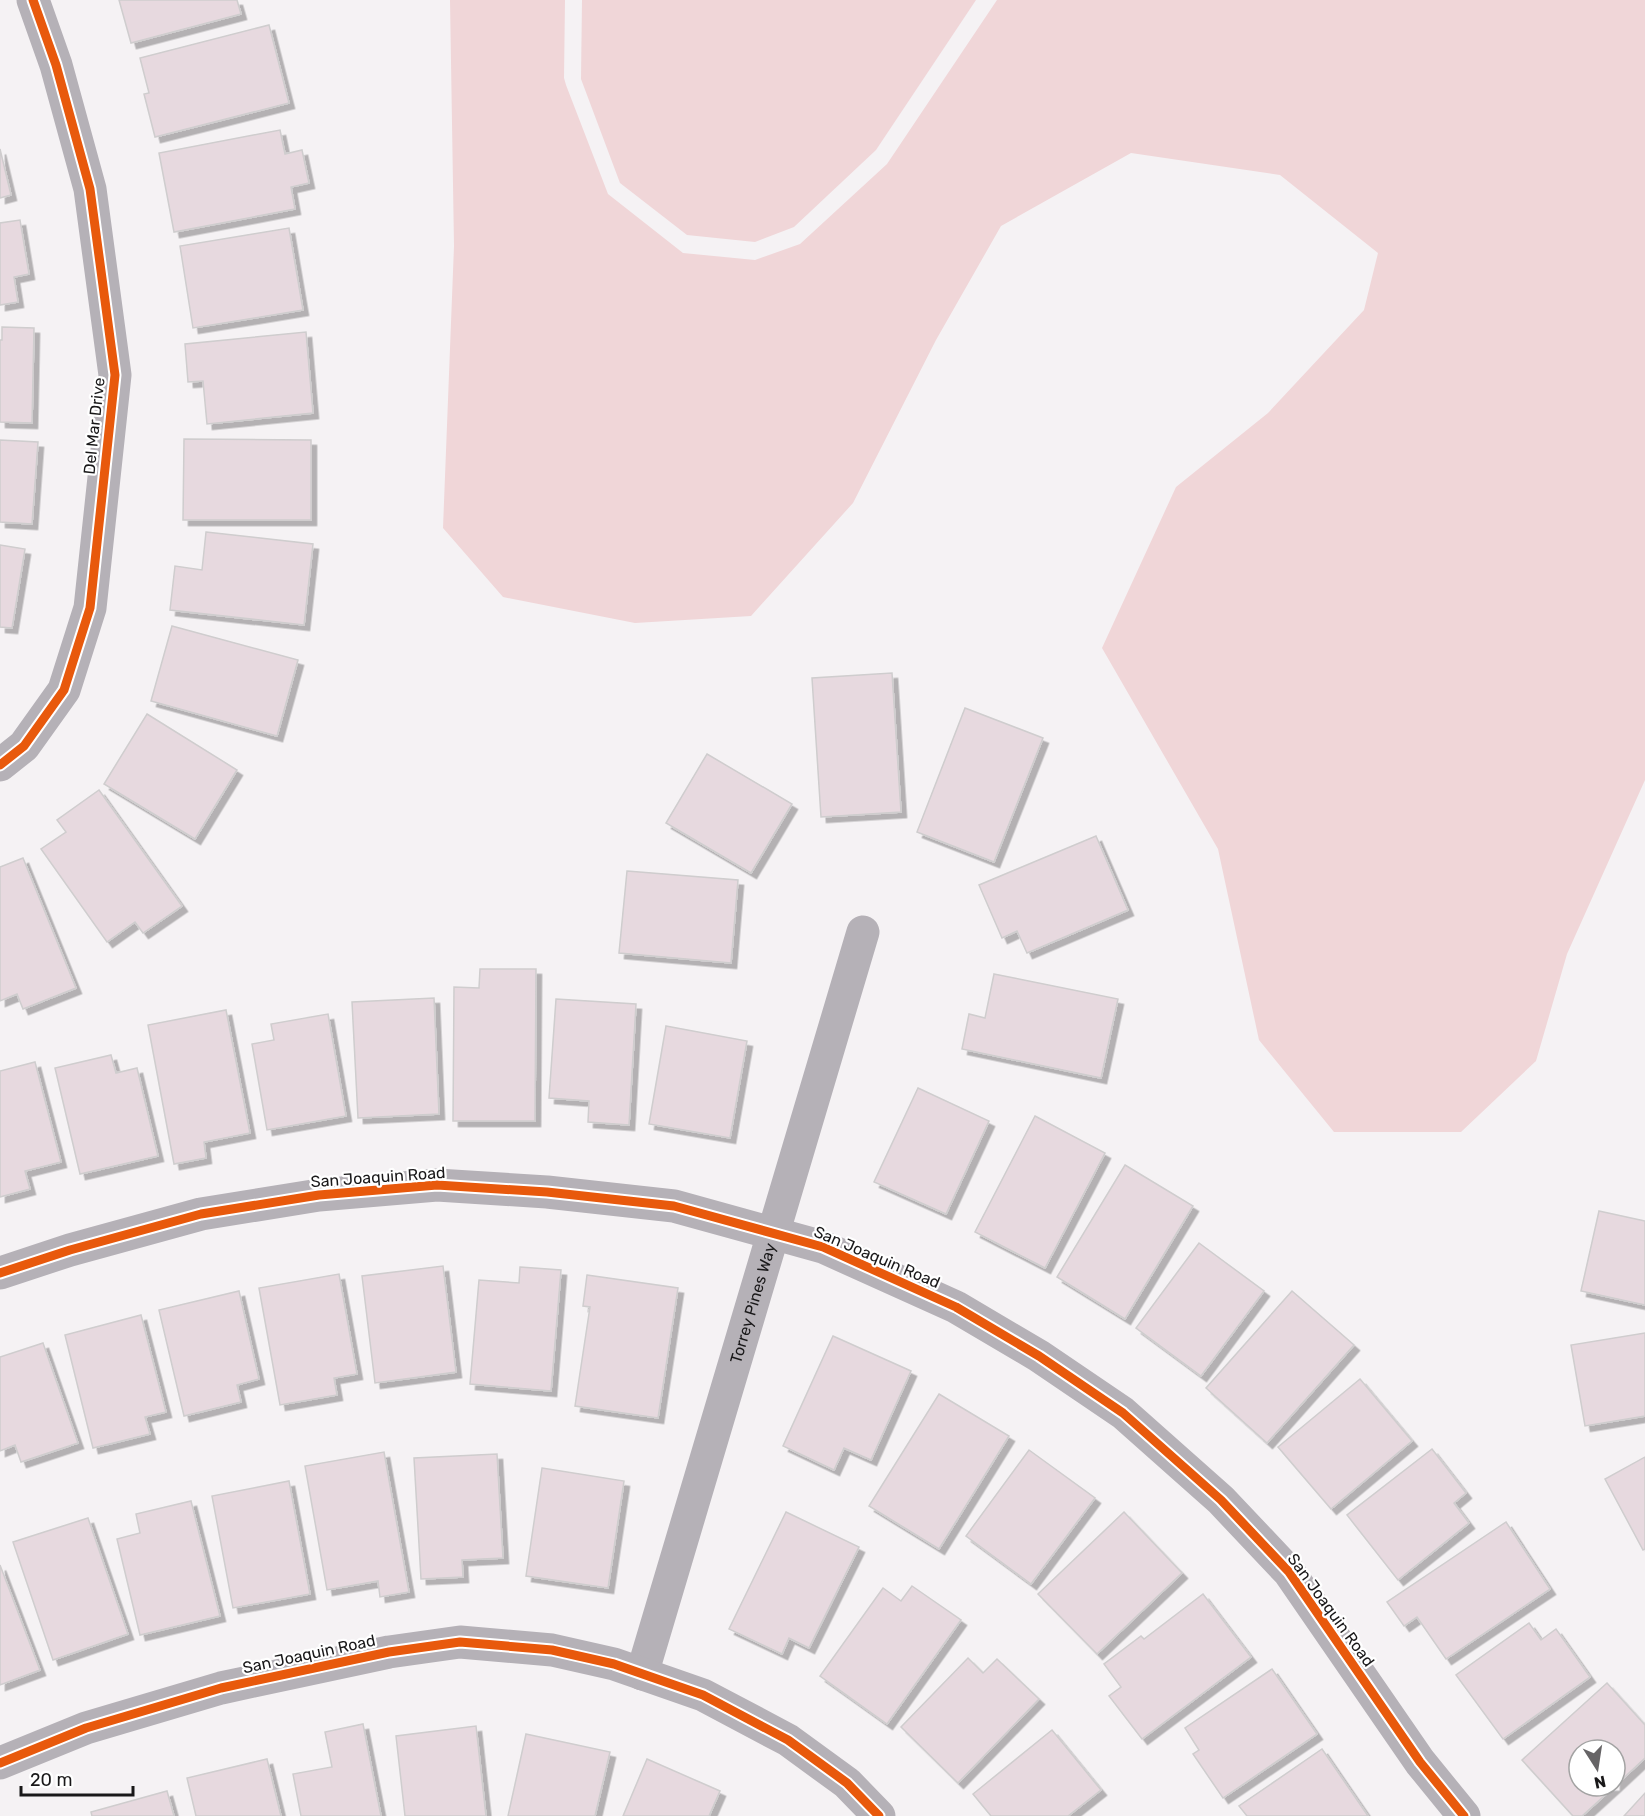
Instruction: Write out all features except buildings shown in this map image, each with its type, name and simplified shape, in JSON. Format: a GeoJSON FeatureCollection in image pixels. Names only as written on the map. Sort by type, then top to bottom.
{"type":"FeatureCollection","features":[{"type":"Feature","properties":{"kind":"street","name":"Del Mar Drive"},"geometry":{"type":"LineString","coordinates":[[0,765],[24,746],[64,690],[90,608],[115,375],[90,189],[56,65],[33,0]]}},
{"type":"Feature","properties":{"kind":"street","name":"Torrey Pines Way"},"geometry":{"type":"LineString","coordinates":[[642,1674],[862,932]]}},
{"type":"Feature","properties":{"kind":"street","name":"San Joaquin Road"},"geometry":{"type":"LineString","coordinates":[[0,1273],[70,1250],[201,1214],[319,1196],[437,1185],[547,1192],[674,1206],[824,1247],[956,1307],[1039,1356],[1123,1413],[1221,1500],[1289,1572],[1420,1762],[1464,1816]]}},
{"type":"Feature","properties":{"kind":"street","name":"San Joaquin Road"},"geometry":{"type":"LineString","coordinates":[[0,1763],[86,1728],[221,1688],[389,1652],[459,1642],[540,1649],[614,1664],[703,1695],[788,1740],[847,1783],[879,1816]]}},
{"type":"Feature","properties":{"kind":"shaded area"},"geometry":{"type":"Polygon","coordinates":[[[450,0],[565,0],[564,78],[608,194],[683,253],[755,260],[800,244],[887,164],[997,0],[1645,0],[1645,780],[1567,954],[1536,1061],[1461,1132],[1334,1132],[1259,1040],[1218,849],[1102,648],[1176,487],[1268,413],[1364,310],[1378,253],[1280,175],[1131,153],[1001,226],[936,340],[853,503],[751,616],[635,623],[503,597],[443,528],[454,246],[450,0]]]}},
{"type":"Feature","properties":{"kind":"shaded area"},"geometry":{"type":"Polygon","coordinates":[[[582,0],[976,0],[876,150],[794,227],[755,242],[687,235],[620,183],[581,79],[582,0]]]}},
{"type":"Feature","properties":{"kind":"cycle path"},"geometry":{"type":"LineString","coordinates":[[0,765],[24,746],[64,690],[90,608],[115,375],[90,189],[56,65],[33,0]]}},
{"type":"Feature","properties":{"kind":"cycle path"},"geometry":{"type":"LineString","coordinates":[[0,1273],[70,1250],[201,1214],[319,1195],[437,1185],[547,1192],[674,1206],[823,1247],[956,1307],[1039,1356],[1123,1413],[1221,1500],[1289,1572],[1420,1762],[1464,1816]]}},
{"type":"Feature","properties":{"kind":"cycle path"},"geometry":{"type":"LineString","coordinates":[[0,1763],[86,1728],[221,1688],[389,1652],[460,1642],[552,1650],[614,1664],[703,1695],[788,1740],[847,1783],[879,1816]]}}]}
